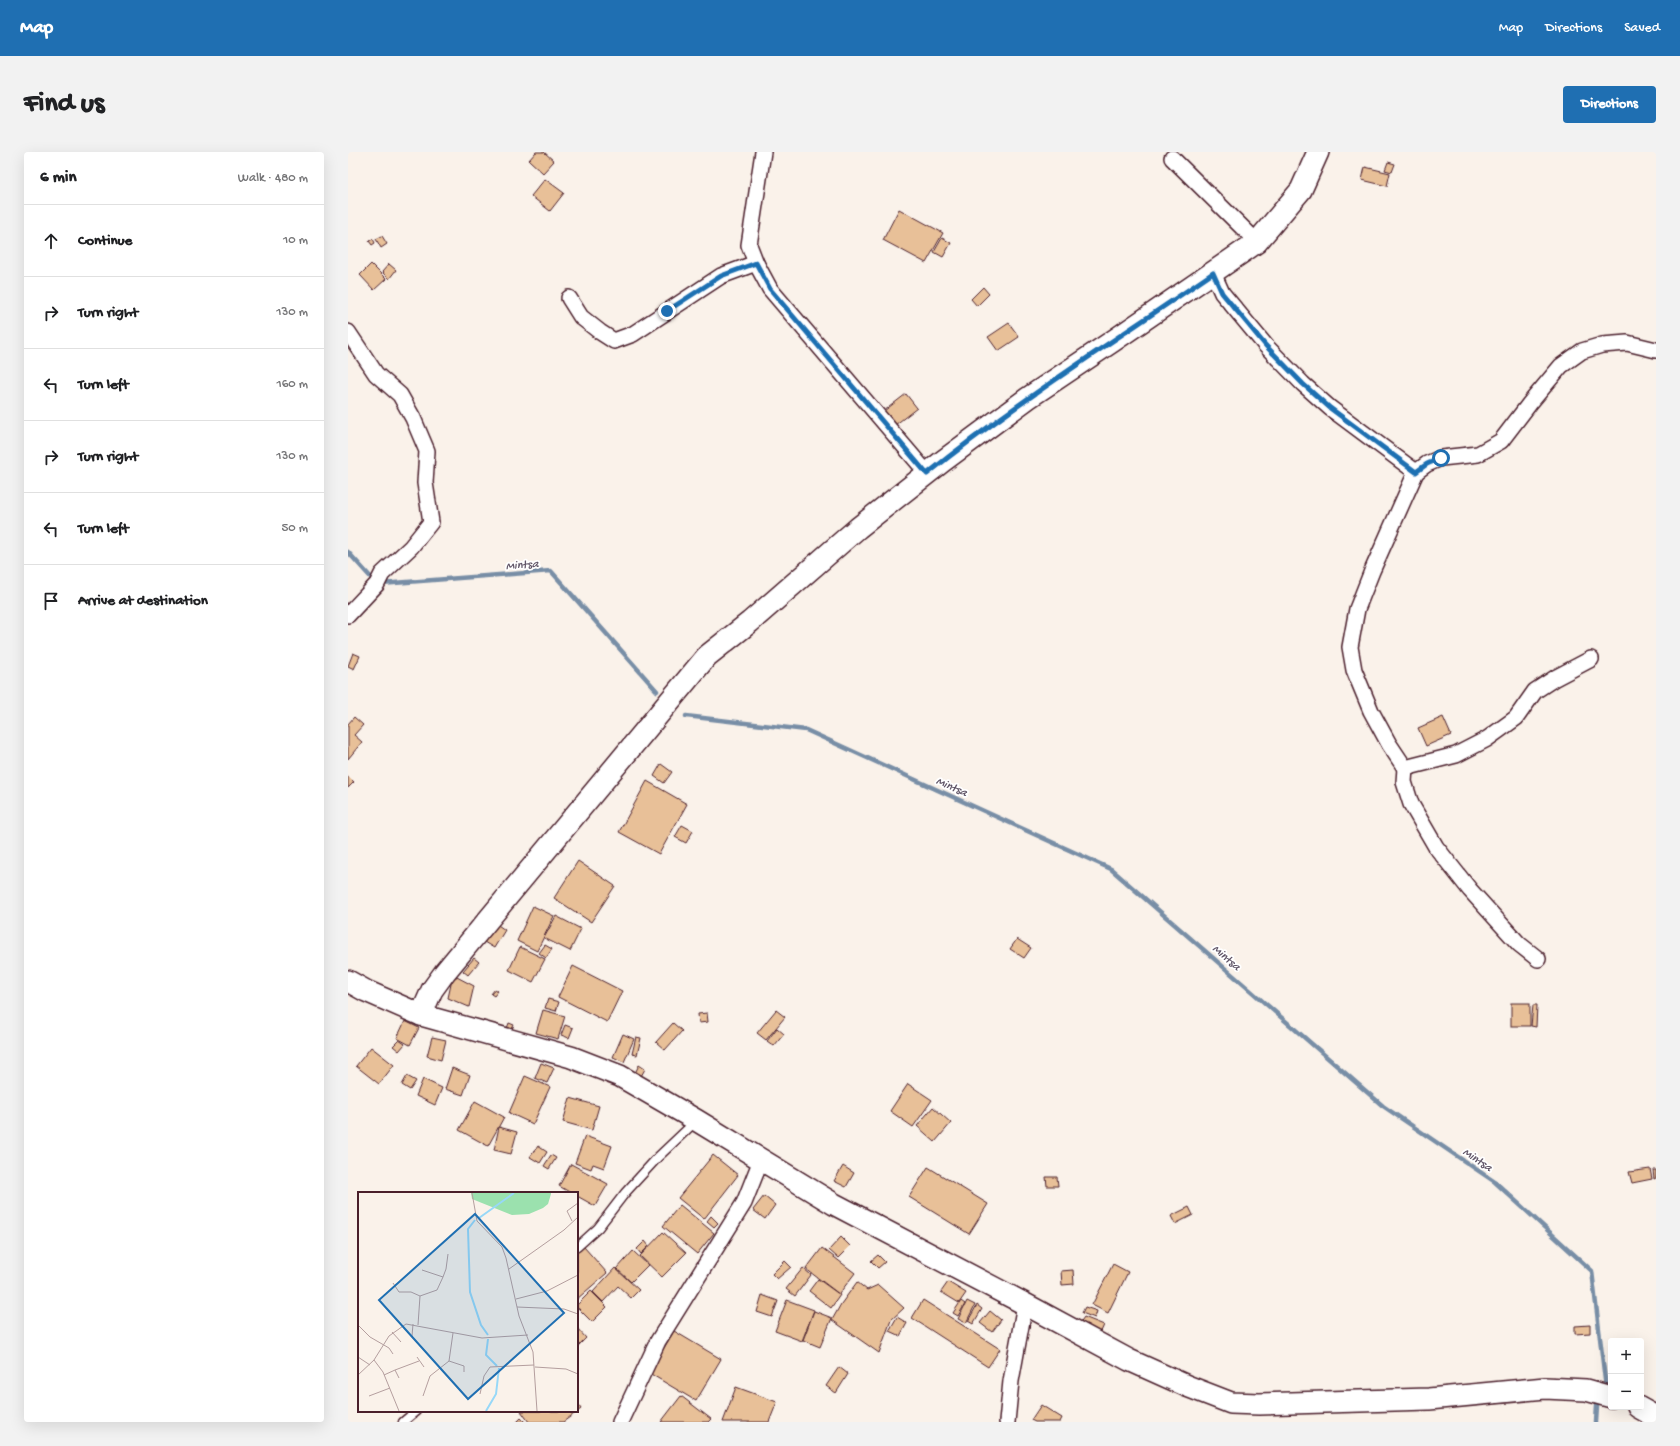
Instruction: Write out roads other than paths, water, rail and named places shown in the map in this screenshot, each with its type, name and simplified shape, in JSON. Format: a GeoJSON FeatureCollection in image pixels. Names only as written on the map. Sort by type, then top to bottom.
{"type":"FeatureCollection","features":[{"type":"Feature","properties":{"kind":"main road"},"geometry":{"type":"LineString","coordinates":[[421,1015],[432,990],[445,972],[707,656],[750,622],[858,528],[927,474],[1028,398],[1113,342],[1257,242],[1301,190],[1318,152]]}},
{"type":"Feature","properties":{"kind":"main road"},"geometry":{"type":"LineString","coordinates":[[348,981],[366,991],[421,1015],[571,1057],[613,1073],[696,1120],[834,1204],[1026,1304],[1128,1360],[1187,1386],[1231,1403],[1260,1404],[1428,1399],[1545,1388],[1586,1390],[1608,1396]]}},
{"type":"Feature","properties":{"kind":"main road"},"geometry":{"type":"LineString","coordinates":[[1643,1410],[1656,1417]]}},
{"type":"Feature","properties":{"kind":"street"},"geometry":{"type":"LineString","coordinates":[[763,152],[749,245],[756,263],[770,289],[927,474]]}},
{"type":"Feature","properties":{"kind":"street"},"geometry":{"type":"LineString","coordinates":[[1172,158],[1257,242]]}},
{"type":"Feature","properties":{"kind":"street"},"geometry":{"type":"LineString","coordinates":[[569,298],[581,317],[600,332],[614,340],[633,334],[721,276],[756,263]]}},
{"type":"Feature","properties":{"kind":"street"},"geometry":{"type":"LineString","coordinates":[[1213,273],[1222,293],[1266,346],[1303,384],[1330,408],[1416,472]]}},
{"type":"Feature","properties":{"kind":"street"},"geometry":{"type":"LineString","coordinates":[[348,332],[376,374],[400,395],[413,418],[427,451],[425,483],[432,522],[410,547],[382,574],[377,584],[348,615]]}},
{"type":"Feature","properties":{"kind":"street"},"geometry":{"type":"LineString","coordinates":[[1538,959],[1519,944],[1470,890],[1436,847],[1411,804],[1404,782],[1405,768],[1389,744],[1371,711],[1354,670],[1350,647],[1357,610],[1372,571],[1416,472],[1427,464],[1441,458],[1478,454],[1501,441],[1561,366],[1582,350],[1602,345],[1627,343],[1656,350]]}},
{"type":"Feature","properties":{"kind":"street"},"geometry":{"type":"LineString","coordinates":[[1405,768],[1456,755],[1487,739],[1516,718],[1535,691],[1555,678],[1592,659]]}},
{"type":"Feature","properties":{"kind":"street"},"geometry":{"type":"LineString","coordinates":[[620,1422],[658,1341],[744,1203],[762,1160]]}},
{"type":"Feature","properties":{"kind":"street"},"geometry":{"type":"LineString","coordinates":[[1007,1422],[1010,1382],[1026,1304]]}},
{"type":"Feature","properties":{"kind":"lane"},"geometry":{"type":"LineString","coordinates":[[578,1246],[598,1228],[625,1193],[658,1156],[696,1120]]}},
{"type":"Feature","properties":{"kind":"lane"},"geometry":{"type":"LineString","coordinates":[[403,1422],[415,1412]]}},
{"type":"Feature","properties":{"kind":"waterway","name":"Mintsa"},"geometry":{"type":"LineString","coordinates":[[348,552],[375,582]]}},
{"type":"Feature","properties":{"kind":"waterway","name":"Mintsa"},"geometry":{"type":"LineString","coordinates":[[381,584],[551,571],[657,691]]}},
{"type":"Feature","properties":{"kind":"waterway","name":"Mintsa"},"geometry":{"type":"LineString","coordinates":[[686,716],[806,730],[1111,869],[1383,1106],[1495,1182],[1592,1271],[1606,1388]]}},
{"type":"Feature","properties":{"kind":"waterway","name":"Mintsa"},"geometry":{"type":"LineString","coordinates":[[1596,1422],[1597,1406]]}}]}
